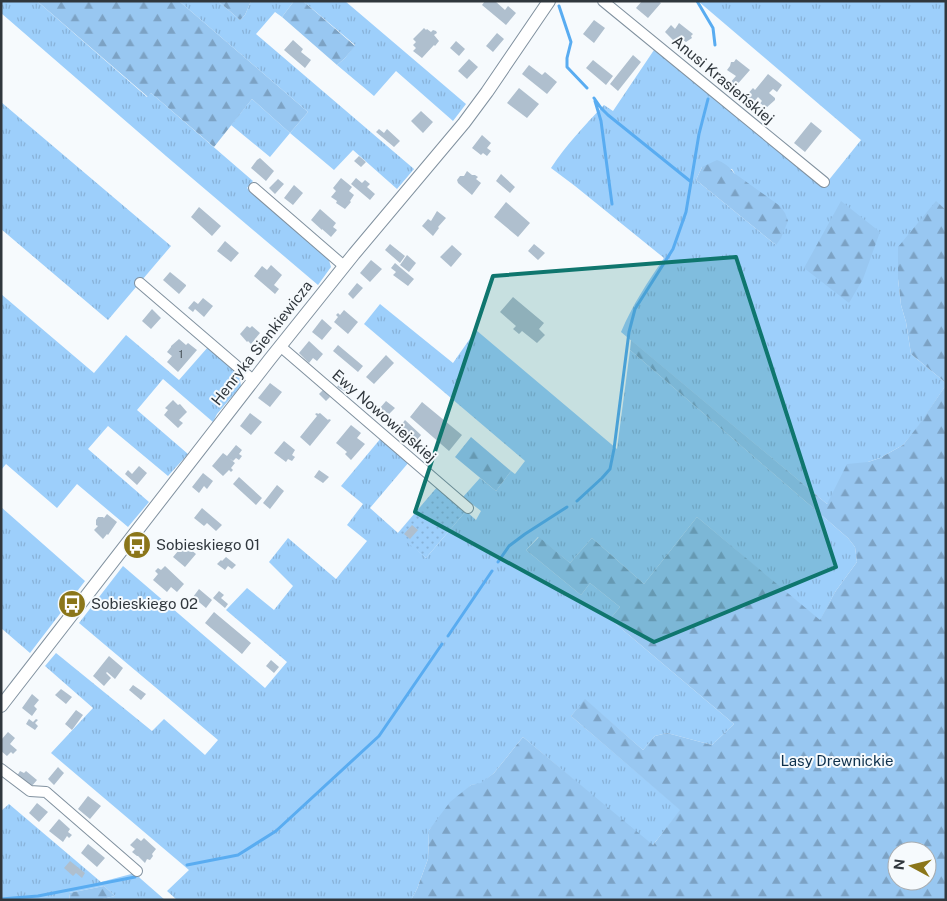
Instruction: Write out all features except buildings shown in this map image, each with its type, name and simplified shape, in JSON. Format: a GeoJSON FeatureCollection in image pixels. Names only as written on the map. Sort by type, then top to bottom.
{"type":"FeatureCollection","features":[{"type":"Feature","properties":{"kind":"street","name":"Henryka Sienkiewicza"},"geometry":{"type":"LineString","coordinates":[[1,706],[280,346],[344,266],[464,123],[549,1]]}},
{"type":"Feature","properties":{"kind":"street","name":"Anusi Krasieńskiej"},"geometry":{"type":"LineString","coordinates":[[603,1],[824,182]]}},
{"type":"Feature","properties":{"kind":"street"},"geometry":{"type":"LineString","coordinates":[[254,188],[344,266]]}},
{"type":"Feature","properties":{"kind":"street"},"geometry":{"type":"LineString","coordinates":[[140,284],[253,380]]}},
{"type":"Feature","properties":{"kind":"street","name":"Ewy Nowowiejskiej"},"geometry":{"type":"LineString","coordinates":[[280,346],[468,508]]}},
{"type":"Feature","properties":{"kind":"street"},"geometry":{"type":"LineString","coordinates":[[1,769],[30,791],[46,792],[137,871]]}},
{"type":"Feature","properties":{"kind":"highlighted area"},"geometry":{"type":"Polygon","coordinates":[[[736,257],[836,567],[654,642],[415,512],[493,276],[736,257]]]}},
{"type":"Feature","properties":{"kind":"green space"},"geometry":{"type":"Polygon","coordinates":[[[1,1],[37,1],[147,97],[151,93],[253,181],[247,188],[328,257],[331,267],[318,285],[1,13],[1,1]]]}},
{"type":"Feature","properties":{"kind":"green space"},"geometry":{"type":"Polygon","coordinates":[[[37,1],[179,1],[308,112],[290,133],[252,99],[214,147],[151,93],[148,97],[37,1]]]}},
{"type":"Feature","properties":{"kind":"green space"},"geometry":{"type":"Polygon","coordinates":[[[179,1],[218,1],[240,20],[245,15],[251,1],[294,1],[282,17],[275,12],[256,34],[414,169],[397,189],[353,150],[334,170],[290,133],[308,112],[179,1]]]}},
{"type":"Feature","properties":{"kind":"green space"},"geometry":{"type":"Polygon","coordinates":[[[218,1],[251,1],[245,15],[240,20],[218,1]]]}},
{"type":"Feature","properties":{"kind":"green space"},"geometry":{"type":"Polygon","coordinates":[[[294,1],[303,1],[355,46],[337,65],[282,17],[294,1]]]}},
{"type":"Feature","properties":{"kind":"green space"},"geometry":{"type":"Polygon","coordinates":[[[303,1],[345,1],[466,104],[453,121],[396,71],[374,96],[337,65],[355,45],[303,1]]]}},
{"type":"Feature","properties":{"kind":"green space"},"geometry":{"type":"Polygon","coordinates":[[[698,1],[946,1],[946,210],[936,202],[898,279],[911,354],[946,385],[918,427],[903,445],[880,458],[868,462],[827,504],[621,332],[630,312],[664,258],[551,168],[569,143],[604,105],[613,111],[654,50],[824,186],[861,140],[698,1]],[[702,167],[696,180],[776,245],[732,169],[702,167]]]}},
{"type":"Feature","properties":{"kind":"green space"},"geometry":{"type":"Polygon","coordinates":[[[252,99],[290,133],[270,157],[231,125],[252,99]]]}},
{"type":"Feature","properties":{"kind":"green space"},"geometry":{"type":"Polygon","coordinates":[[[1,102],[171,246],[108,320],[1,229],[1,102]]]}},
{"type":"Feature","properties":{"kind":"green space"},"geometry":{"type":"Polygon","coordinates":[[[717,160],[780,206],[785,213],[788,221],[776,245],[696,180],[702,167],[717,160]]]}},
{"type":"Feature","properties":{"kind":"green space"},"geometry":{"type":"Polygon","coordinates":[[[841,201],[880,232],[863,279],[849,303],[804,268],[841,201]]]}},
{"type":"Feature","properties":{"kind":"green space"},"geometry":{"type":"Polygon","coordinates":[[[936,201],[946,210],[946,383],[911,354],[898,279],[898,247],[936,201]]]}},
{"type":"Feature","properties":{"kind":"green space"},"geometry":{"type":"Polygon","coordinates":[[[1,294],[94,373],[126,335],[179,380],[208,347],[239,374],[241,386],[217,414],[213,422],[163,379],[137,410],[188,454],[168,476],[108,426],[88,449],[149,502],[128,527],[77,484],[57,508],[6,464],[1,470],[1,294]]]}},
{"type":"Feature","properties":{"kind":"green space"},"geometry":{"type":"Polygon","coordinates":[[[380,304],[453,363],[476,330],[617,449],[630,350],[848,538],[855,547],[857,562],[835,592],[820,621],[697,517],[644,584],[592,538],[570,563],[538,537],[526,550],[581,595],[590,583],[620,607],[610,619],[734,724],[712,745],[667,733],[655,736],[643,750],[585,700],[571,716],[681,810],[652,846],[523,737],[494,773],[481,784],[471,785],[429,830],[428,859],[411,900],[177,900],[167,891],[189,870],[51,753],[93,708],[45,666],[56,653],[152,731],[164,719],[205,755],[218,740],[79,623],[123,566],[265,688],[287,662],[226,610],[247,588],[274,610],[293,586],[269,562],[288,538],[336,579],[367,541],[347,525],[363,504],[341,486],[381,438],[409,462],[370,508],[426,558],[466,511],[476,520],[481,511],[463,497],[480,478],[496,491],[511,471],[515,474],[525,461],[364,324],[380,304]]]}},
{"type":"Feature","properties":{"kind":"green space","name":"Lasy Drewnickie"},"geometry":{"type":"Polygon","coordinates":[[[631,340],[827,504],[847,464],[868,462],[880,458],[903,445],[946,385],[946,900],[411,900],[428,859],[429,830],[450,802],[471,785],[481,783],[494,773],[523,737],[653,845],[680,810],[571,716],[585,699],[643,750],[655,736],[667,733],[712,745],[734,724],[610,619],[620,607],[590,583],[581,595],[526,550],[539,537],[570,563],[592,538],[644,584],[697,517],[820,620],[835,592],[857,562],[855,547],[848,538],[630,350],[631,340]]]}},
{"type":"Feature","properties":{"kind":"green space"},"geometry":{"type":"Polygon","coordinates":[[[471,437],[511,471],[496,491],[455,457],[471,437]]]}},
{"type":"Feature","properties":{"kind":"green space"},"geometry":{"type":"Polygon","coordinates":[[[438,486],[466,511],[426,558],[397,534],[438,486]]]}},
{"type":"Feature","properties":{"kind":"green space"},"geometry":{"type":"Polygon","coordinates":[[[1,507],[85,581],[30,653],[1,628],[1,507]]]}},
{"type":"Feature","properties":{"kind":"green space"},"geometry":{"type":"Polygon","coordinates":[[[9,804],[101,882],[135,873],[165,900],[98,900],[115,896],[104,886],[69,893],[70,900],[1,900],[1,811],[9,804]]]}},
{"type":"Feature","properties":{"kind":"green space"},"geometry":{"type":"Polygon","coordinates":[[[104,886],[115,896],[98,900],[70,900],[69,893],[104,886]]]}},
{"type":"Feature","properties":{"kind":"waterway"},"geometry":{"type":"LineString","coordinates":[[697,1],[713,28],[715,45]]}},
{"type":"Feature","properties":{"kind":"waterway"},"geometry":{"type":"LineString","coordinates":[[559,6],[571,42],[567,67],[587,88]]}},
{"type":"Feature","properties":{"kind":"waterway"},"geometry":{"type":"LineString","coordinates":[[594,98],[608,115],[690,181]]}},
{"type":"Feature","properties":{"kind":"waterway"},"geometry":{"type":"LineString","coordinates":[[577,501],[610,469],[629,332],[635,309],[673,249],[686,212],[699,134],[708,99]]}},
{"type":"Feature","properties":{"kind":"waterway"},"geometry":{"type":"LineString","coordinates":[[595,101],[601,121],[612,204]]}},
{"type":"Feature","properties":{"kind":"waterway"},"geometry":{"type":"LineString","coordinates":[[498,562],[509,546],[567,507]]}},
{"type":"Feature","properties":{"kind":"waterway"},"geometry":{"type":"LineString","coordinates":[[448,636],[492,571]]}},
{"type":"Feature","properties":{"kind":"waterway"},"geometry":{"type":"LineString","coordinates":[[187,865],[238,855],[276,831],[379,736],[442,644]]}},
{"type":"Feature","properties":{"kind":"waterway"},"geometry":{"type":"LineString","coordinates":[[1,899],[38,896],[135,877]]}},
{"type":"Feature","properties":{"kind":"place","name":"Sobieskiego 01"},"geometry":{"type":"Point","coordinates":[137,545]}},
{"type":"Feature","properties":{"kind":"place","name":"Sobieskiego 02"},"geometry":{"type":"Point","coordinates":[72,604]}}]}
